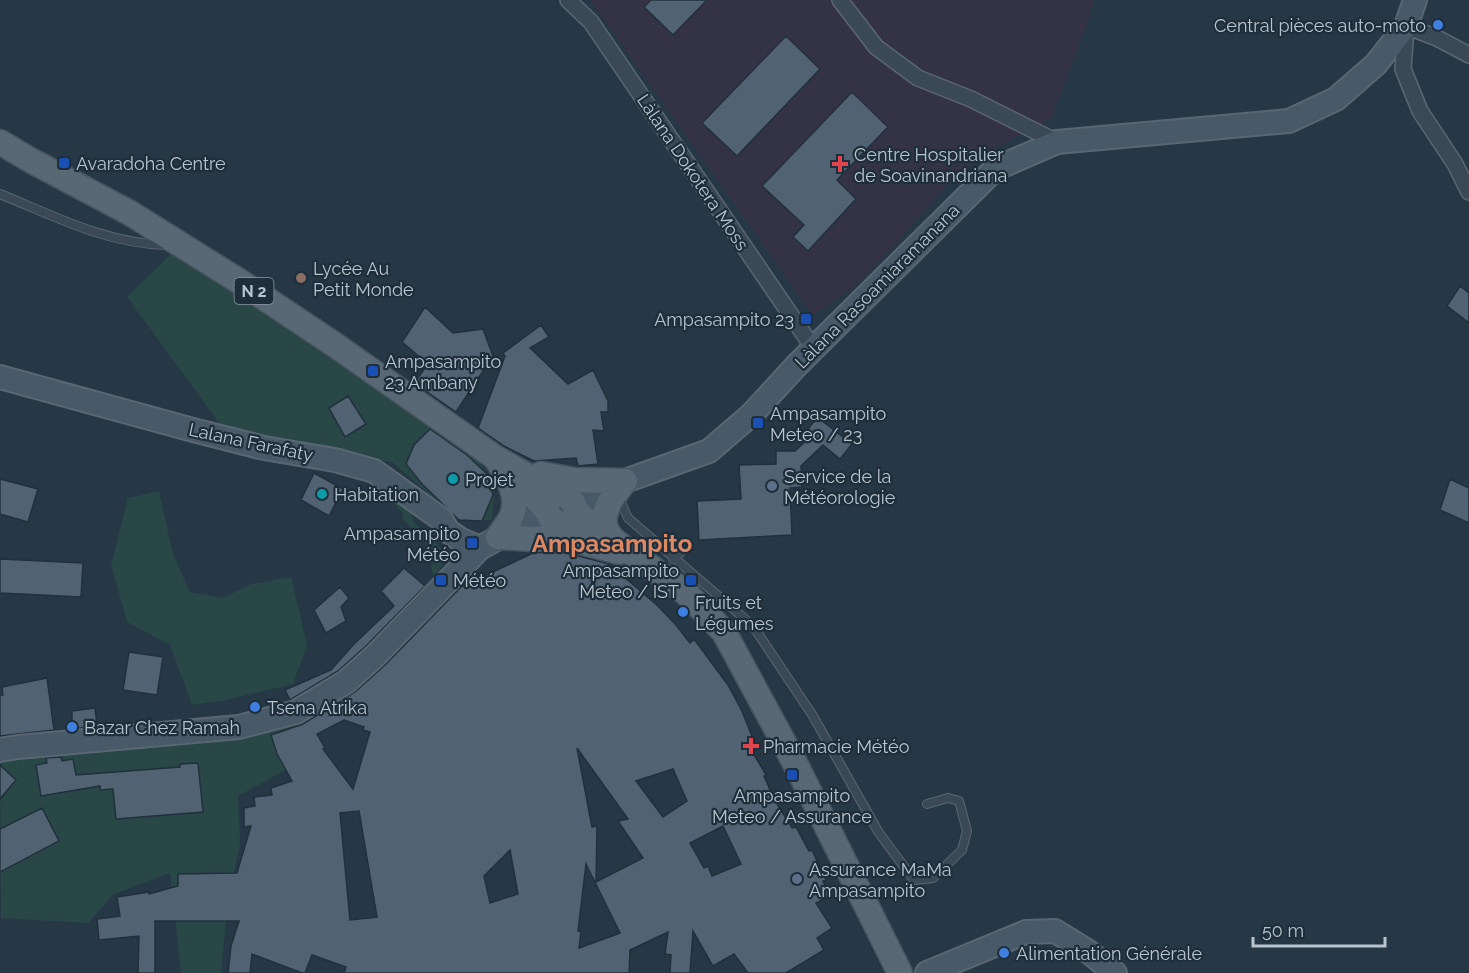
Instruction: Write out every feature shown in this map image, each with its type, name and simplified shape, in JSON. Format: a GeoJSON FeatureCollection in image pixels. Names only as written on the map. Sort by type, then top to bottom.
{"type":"FeatureCollection","features":[{"type":"Feature","properties":{"kind":"main road","name":"Làlana Rasoamiaramanana"},"geometry":{"type":"LineString","coordinates":[[489,542],[560,509],[709,451],[752,414],[995,169],[1057,142],[1289,121],[1336,99],[1376,64],[1406,26],[1415,0]]}},
{"type":"Feature","properties":{"kind":"main road","name":"N 2"},"geometry":{"type":"LineString","coordinates":[[0,142],[130,213],[336,345],[496,458],[560,509],[664,577],[697,602],[724,632],[798,769],[900,973]]}},
{"type":"Feature","properties":{"kind":"main road","name":"Lalana Farafaty"},"geometry":{"type":"LineString","coordinates":[[0,377],[231,440],[335,460],[374,471],[441,519],[448,531],[461,540],[489,542]]}},
{"type":"Feature","properties":{"kind":"main road"},"geometry":{"type":"LineString","coordinates":[[496,458],[551,476],[621,487],[605,509],[606,523],[611,537],[633,556]]}},
{"type":"Feature","properties":{"kind":"main road"},"geometry":{"type":"LineString","coordinates":[[0,750],[239,727],[296,712],[346,682],[375,656],[489,542],[513,513],[515,501],[507,478],[496,458]]}},
{"type":"Feature","properties":{"kind":"main road"},"geometry":{"type":"LineString","coordinates":[[489,542],[561,537],[633,556]]}},
{"type":"Feature","properties":{"kind":"main road"},"geometry":{"type":"LineString","coordinates":[[927,973],[1026,932],[1046,931],[1055,931],[1089,952],[1115,973]]}},
{"type":"Feature","properties":{"kind":"street","name":"Làlana Dokotera Moss"},"geometry":{"type":"LineString","coordinates":[[568,0],[591,22],[814,349]]}},
{"type":"Feature","properties":{"kind":"street"},"geometry":{"type":"LineString","coordinates":[[840,0],[876,47],[918,78],[971,99],[1057,142]]}},
{"type":"Feature","properties":{"kind":"street"},"geometry":{"type":"LineString","coordinates":[[1469,55],[1437,38],[1406,26],[1402,69],[1420,111],[1455,164],[1469,192]]}},
{"type":"Feature","properties":{"kind":"lane"},"geometry":{"type":"LineString","coordinates":[[0,194],[100,235],[146,244],[180,245]]}},
{"type":"Feature","properties":{"kind":"lane"},"geometry":{"type":"LineString","coordinates":[[621,487],[628,518],[753,626],[813,716],[879,833],[914,880],[933,878],[962,850],[967,831],[959,801],[948,798],[927,804]]}},
{"type":"Feature","properties":{"kind":"lane"},"geometry":{"type":"LineString","coordinates":[[674,559],[681,552]]}},
{"type":"Feature","properties":{"kind":"shaded area","name":"Centre Hospitalier de Soavinandriana"},"geometry":{"type":"Polygon","coordinates":[[[590,0],[1094,0],[1051,119],[994,149],[951,180],[893,247],[851,289],[813,315],[590,0]]]}},
{"type":"Feature","properties":{"kind":"green space"},"geometry":{"type":"Polygon","coordinates":[[[180,245],[474,455],[495,484],[492,520],[459,520],[392,462],[231,439],[127,297],[180,245]]]}},
{"type":"Feature","properties":{"kind":"green space"},"geometry":{"type":"Polygon","coordinates":[[[385,488],[411,509],[413,522],[435,539],[446,560],[434,577],[431,567],[435,560],[430,548],[403,519],[402,512],[385,496],[385,488]]]}},
{"type":"Feature","properties":{"kind":"green space"},"geometry":{"type":"Polygon","coordinates":[[[159,491],[173,554],[190,592],[223,598],[251,584],[291,577],[307,645],[293,684],[225,700],[192,705],[170,645],[127,622],[111,565],[128,498],[159,491]]]}},
{"type":"Feature","properties":{"kind":"green space"},"geometry":{"type":"Polygon","coordinates":[[[290,724],[291,767],[238,796],[240,843],[227,908],[221,973],[181,973],[170,873],[114,894],[88,923],[1,918],[0,757],[290,724]]]}},
{"type":"Feature","properties":{"kind":"building"},"geometry":{"type":"Polygon","coordinates":[[[651,0],[707,0],[673,35],[644,7],[651,0]]]}},
{"type":"Feature","properties":{"kind":"building"},"geometry":{"type":"Polygon","coordinates":[[[786,36],[820,69],[737,156],[702,123],[786,36]]]}},
{"type":"Feature","properties":{"kind":"building"},"geometry":{"type":"Polygon","coordinates":[[[852,92],[888,127],[837,180],[856,199],[808,251],[793,237],[804,225],[762,186],[852,92]]]}},
{"type":"Feature","properties":{"kind":"building"},"geometry":{"type":"Polygon","coordinates":[[[1460,286],[1469,293],[1469,323],[1447,306],[1460,286]]]}},
{"type":"Feature","properties":{"kind":"building"},"geometry":{"type":"Polygon","coordinates":[[[425,307],[453,333],[483,329],[493,356],[456,412],[414,383],[428,364],[402,342],[425,307]]]}},
{"type":"Feature","properties":{"kind":"building"},"geometry":{"type":"Polygon","coordinates":[[[541,325],[549,337],[530,348],[568,384],[593,370],[608,401],[608,412],[601,412],[604,431],[593,430],[598,464],[578,466],[576,458],[534,461],[504,446],[478,428],[505,356],[503,353],[541,325]]]}},
{"type":"Feature","properties":{"kind":"building","name":"Habitation"},"geometry":{"type":"Polygon","coordinates":[[[348,396],[366,424],[345,437],[329,408],[348,396]]]}},
{"type":"Feature","properties":{"kind":"building"},"geometry":{"type":"Polygon","coordinates":[[[817,417],[852,444],[840,459],[823,445],[801,466],[802,487],[790,488],[792,535],[699,540],[697,501],[741,499],[739,465],[776,464],[776,451],[795,451],[811,436],[806,432],[817,417]]]}},
{"type":"Feature","properties":{"kind":"building","name":"Projet"},"geometry":{"type":"Polygon","coordinates":[[[430,429],[467,455],[487,474],[493,495],[482,521],[459,520],[422,484],[406,464],[414,445],[430,429]]]}},
{"type":"Feature","properties":{"kind":"building","name":"Habitation"},"geometry":{"type":"Polygon","coordinates":[[[314,473],[343,489],[329,516],[301,500],[314,473]]]}},
{"type":"Feature","properties":{"kind":"building"},"geometry":{"type":"Polygon","coordinates":[[[0,479],[38,489],[28,522],[0,514],[0,479]]]}},
{"type":"Feature","properties":{"kind":"building"},"geometry":{"type":"Polygon","coordinates":[[[1450,479],[1469,488],[1469,523],[1440,510],[1450,479]]]}},
{"type":"Feature","properties":{"kind":"building"},"geometry":{"type":"Polygon","coordinates":[[[560,551],[609,564],[658,606],[690,643],[694,639],[728,685],[742,711],[757,749],[752,751],[766,775],[764,776],[775,801],[792,828],[796,827],[809,851],[812,850],[826,880],[823,881],[830,896],[816,903],[832,928],[817,938],[824,950],[786,973],[748,973],[734,954],[713,966],[693,931],[690,973],[670,973],[671,955],[665,954],[668,932],[630,950],[629,973],[344,973],[346,967],[312,955],[305,973],[302,973],[252,954],[250,973],[228,973],[231,946],[239,921],[155,921],[155,973],[138,973],[139,936],[99,940],[97,919],[120,916],[117,897],[149,892],[149,894],[178,886],[178,874],[237,873],[251,826],[244,827],[244,808],[255,806],[254,797],[272,795],[271,788],[292,781],[277,754],[271,735],[303,724],[355,692],[385,665],[461,587],[533,553],[560,551]],[[344,720],[317,734],[325,748],[323,749],[353,789],[370,732],[363,730],[364,727],[344,720]],[[577,748],[592,827],[597,826],[596,882],[643,858],[618,821],[628,819],[577,748]],[[673,769],[636,781],[663,817],[687,801],[673,769]],[[359,811],[340,813],[350,920],[377,917],[359,811]],[[723,826],[690,843],[704,868],[708,866],[712,876],[741,864],[723,826]],[[510,850],[484,876],[490,903],[518,894],[510,850]],[[586,864],[578,931],[581,932],[579,948],[620,933],[586,864]]]}},
{"type":"Feature","properties":{"kind":"building"},"geometry":{"type":"Polygon","coordinates":[[[0,559],[83,563],[81,597],[0,593],[0,559]]]}},
{"type":"Feature","properties":{"kind":"building"},"geometry":{"type":"Polygon","coordinates":[[[404,568],[425,586],[338,671],[290,700],[285,690],[331,670],[354,644],[394,606],[381,591],[404,568]]]}},
{"type":"Feature","properties":{"kind":"building"},"geometry":{"type":"Polygon","coordinates":[[[340,587],[349,598],[341,607],[346,621],[326,633],[314,610],[340,587]]]}},
{"type":"Feature","properties":{"kind":"building"},"geometry":{"type":"Polygon","coordinates":[[[129,652],[163,657],[157,695],[123,690],[129,652]]]}},
{"type":"Feature","properties":{"kind":"building"},"geometry":{"type":"Polygon","coordinates":[[[47,678],[54,730],[0,736],[2,687],[47,678]]]}},
{"type":"Feature","properties":{"kind":"building"},"geometry":{"type":"Polygon","coordinates":[[[95,708],[97,726],[72,729],[72,711],[95,708]]]}},
{"type":"Feature","properties":{"kind":"building"},"geometry":{"type":"Polygon","coordinates":[[[61,757],[62,761],[73,759],[76,775],[180,767],[180,764],[198,763],[203,812],[116,819],[113,789],[100,790],[100,786],[41,796],[36,765],[47,763],[46,758],[61,757]]]}},
{"type":"Feature","properties":{"kind":"building"},"geometry":{"type":"Polygon","coordinates":[[[0,765],[16,780],[0,799],[0,765]]]}},
{"type":"Feature","properties":{"kind":"building"},"geometry":{"type":"Polygon","coordinates":[[[42,808],[59,841],[0,872],[0,829],[42,808]]]}},
{"type":"Feature","properties":{"kind":"place","name":"Central pièces auto-moto"},"geometry":{"type":"Point","coordinates":[1438,25]}},
{"type":"Feature","properties":{"kind":"place","name":"Avaradoha Centre"},"geometry":{"type":"Point","coordinates":[64,163]}},
{"type":"Feature","properties":{"kind":"place","name":"Centre Hospitalier de Soavinandriana"},"geometry":{"type":"Point","coordinates":[840,164]}},
{"type":"Feature","properties":{"kind":"place","name":"Lycée Au Petit Monde"},"geometry":{"type":"Point","coordinates":[301,278]}},
{"type":"Feature","properties":{"kind":"place","name":"Ampasampito 23"},"geometry":{"type":"Point","coordinates":[806,319]}},
{"type":"Feature","properties":{"kind":"place","name":"Ampasampito 23 Ambany"},"geometry":{"type":"Point","coordinates":[373,371]}},
{"type":"Feature","properties":{"kind":"place","name":"Ampasampito Meteo / 23"},"geometry":{"type":"Point","coordinates":[758,423]}},
{"type":"Feature","properties":{"kind":"place","name":"Projet"},"geometry":{"type":"Point","coordinates":[453,479]}},
{"type":"Feature","properties":{"kind":"place","name":"Service de la Météorologie"},"geometry":{"type":"Point","coordinates":[772,486]}},
{"type":"Feature","properties":{"kind":"place","name":"Habitation"},"geometry":{"type":"Point","coordinates":[322,494]}},
{"type":"Feature","properties":{"kind":"place","name":"Ampasampito Météo"},"geometry":{"type":"Point","coordinates":[472,543]}},
{"type":"Feature","properties":{"kind":"place","name":"Météo"},"geometry":{"type":"Point","coordinates":[441,580]}},
{"type":"Feature","properties":{"kind":"place","name":"Ampasampito Meteo / IST"},"geometry":{"type":"Point","coordinates":[691,580]}},
{"type":"Feature","properties":{"kind":"place","name":"Fruits et Légumes"},"geometry":{"type":"Point","coordinates":[683,612]}},
{"type":"Feature","properties":{"kind":"place","name":"Tsena Atrika"},"geometry":{"type":"Point","coordinates":[255,707]}},
{"type":"Feature","properties":{"kind":"place","name":"Bazar Chez Ramah"},"geometry":{"type":"Point","coordinates":[72,727]}},
{"type":"Feature","properties":{"kind":"place","name":"Pharmacie Météo"},"geometry":{"type":"Point","coordinates":[751,746]}},
{"type":"Feature","properties":{"kind":"place","name":"Ampasampito Meteo / Assurance"},"geometry":{"type":"Point","coordinates":[792,775]}},
{"type":"Feature","properties":{"kind":"place","name":"Assurance MaMa Ampasampito"},"geometry":{"type":"Point","coordinates":[797,879]}},
{"type":"Feature","properties":{"kind":"place","name":"Alimentation Générale"},"geometry":{"type":"Point","coordinates":[1004,953]}},
{"type":"Feature","properties":{"kind":"district","name":"Ampasampito"},"geometry":{"type":"Point","coordinates":[612,543]}}]}
